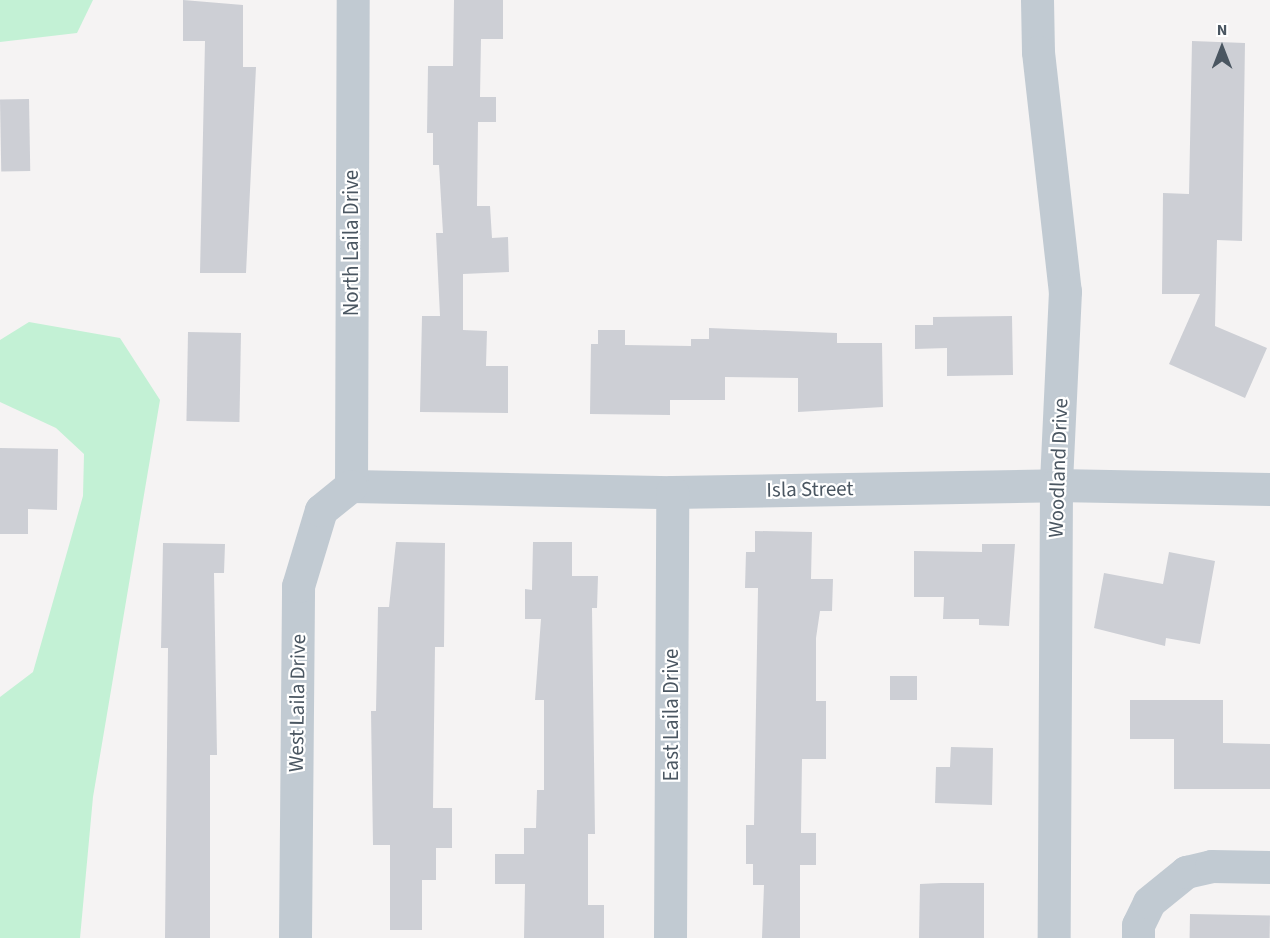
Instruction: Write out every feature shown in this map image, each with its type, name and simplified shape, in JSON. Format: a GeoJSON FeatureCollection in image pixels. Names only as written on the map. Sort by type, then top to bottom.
{"type":"FeatureCollection","features":[{"type":"Feature","properties":{"kind":"street","name":"North Laila Drive"},"geometry":{"type":"LineString","coordinates":[[351,486],[352,0]]}},
{"type":"Feature","properties":{"kind":"street","name":"Woodland Drive"},"geometry":{"type":"LineString","coordinates":[[1037,0],[1038,52],[1065,291],[1056,484],[1054,938]]}},
{"type":"Feature","properties":{"kind":"street","name":"Isla Street"},"geometry":{"type":"LineString","coordinates":[[351,486],[672,492],[1056,484],[1270,489]]}},
{"type":"Feature","properties":{"kind":"street","name":"West Laila Drive"},"geometry":{"type":"LineString","coordinates":[[295,938],[297,586],[321,510],[351,486]]}},
{"type":"Feature","properties":{"kind":"street","name":"East Laila Drive"},"geometry":{"type":"LineString","coordinates":[[670,938],[672,492]]}},
{"type":"Feature","properties":{"kind":"street"},"geometry":{"type":"LineString","coordinates":[[1138,938],[1138,925],[1149,903],[1186,872],[1211,866],[1270,867]]}},
{"type":"Feature","properties":{"kind":"green space"},"geometry":{"type":"Polygon","coordinates":[[[0,0],[93,0],[77,33],[0,42],[0,0]]]}},
{"type":"Feature","properties":{"kind":"green space"},"geometry":{"type":"Polygon","coordinates":[[[29,322],[120,338],[160,400],[93,797],[80,938],[0,938],[0,697],[33,672],[83,496],[84,454],[56,428],[0,402],[0,340],[29,322]]]}},
{"type":"Feature","properties":{"kind":"building"},"geometry":{"type":"Polygon","coordinates":[[[183,0],[243,5],[243,67],[256,67],[246,273],[200,273],[205,41],[183,41],[183,0]]]}},
{"type":"Feature","properties":{"kind":"building"},"geometry":{"type":"Polygon","coordinates":[[[454,0],[503,0],[503,39],[481,39],[480,97],[496,97],[496,122],[478,122],[477,206],[490,206],[492,238],[508,237],[509,272],[463,274],[463,330],[487,331],[486,366],[508,366],[508,413],[420,412],[422,316],[440,316],[436,233],[443,233],[439,165],[433,165],[433,133],[427,133],[428,66],[453,66],[454,0]]]}},
{"type":"Feature","properties":{"kind":"building"},"geometry":{"type":"Polygon","coordinates":[[[1192,41],[1245,43],[1242,241],[1217,240],[1215,326],[1267,348],[1245,398],[1169,364],[1200,294],[1162,294],[1163,193],[1189,194],[1192,41]]]}},
{"type":"Feature","properties":{"kind":"building"},"geometry":{"type":"Polygon","coordinates":[[[29,99],[30,171],[1,171],[0,100],[29,99]]]}},
{"type":"Feature","properties":{"kind":"building"},"geometry":{"type":"Polygon","coordinates":[[[1012,316],[1013,375],[947,376],[947,348],[915,349],[915,325],[933,325],[933,317],[1012,316]]]}},
{"type":"Feature","properties":{"kind":"building"},"geometry":{"type":"Polygon","coordinates":[[[709,328],[837,333],[837,343],[882,343],[883,407],[798,412],[798,378],[725,377],[725,400],[670,400],[670,415],[590,414],[591,344],[598,344],[598,330],[625,330],[625,345],[691,346],[691,339],[709,339],[709,328]]]}},
{"type":"Feature","properties":{"kind":"building"},"geometry":{"type":"Polygon","coordinates":[[[188,332],[241,333],[239,422],[186,421],[188,332]]]}},
{"type":"Feature","properties":{"kind":"building"},"geometry":{"type":"Polygon","coordinates":[[[0,448],[58,449],[57,510],[28,509],[28,534],[0,534],[0,448]]]}},
{"type":"Feature","properties":{"kind":"building"},"geometry":{"type":"Polygon","coordinates":[[[755,531],[812,532],[811,579],[833,579],[832,611],[820,611],[816,638],[816,701],[826,701],[826,759],[802,759],[801,833],[816,833],[816,865],[800,865],[800,938],[762,938],[764,885],[753,885],[753,864],[746,864],[746,825],[754,825],[758,588],[745,588],[746,552],[755,552],[755,531]]]}},
{"type":"Feature","properties":{"kind":"building"},"geometry":{"type":"Polygon","coordinates":[[[396,542],[445,543],[444,647],[435,647],[433,808],[452,808],[452,848],[436,848],[436,880],[422,880],[422,930],[390,930],[390,845],[373,845],[371,711],[376,711],[378,607],[389,607],[396,542]]]}},
{"type":"Feature","properties":{"kind":"building"},"geometry":{"type":"Polygon","coordinates":[[[533,542],[572,542],[572,576],[598,576],[597,608],[592,608],[595,834],[588,834],[588,905],[604,905],[604,938],[524,938],[525,884],[495,884],[495,854],[524,854],[524,828],[536,828],[537,790],[544,790],[544,700],[535,700],[541,619],[525,619],[525,589],[532,590],[533,542]]]}},
{"type":"Feature","properties":{"kind":"building"},"geometry":{"type":"Polygon","coordinates":[[[163,543],[225,544],[224,573],[214,573],[217,755],[210,755],[210,938],[165,938],[168,648],[161,648],[163,543]]]}},
{"type":"Feature","properties":{"kind":"building"},"geometry":{"type":"Polygon","coordinates":[[[982,544],[1015,544],[1009,626],[979,625],[979,619],[943,619],[944,597],[914,597],[914,551],[982,552],[982,544]]]}},
{"type":"Feature","properties":{"kind":"building"},"geometry":{"type":"Polygon","coordinates":[[[1169,552],[1215,561],[1200,644],[1166,638],[1165,646],[1094,628],[1104,573],[1163,584],[1169,552]]]}},
{"type":"Feature","properties":{"kind":"building"},"geometry":{"type":"Polygon","coordinates":[[[890,676],[917,676],[917,700],[890,700],[890,676]]]}},
{"type":"Feature","properties":{"kind":"building"},"geometry":{"type":"Polygon","coordinates":[[[1130,700],[1223,700],[1223,743],[1270,744],[1270,789],[1174,789],[1174,739],[1130,739],[1130,700]]]}},
{"type":"Feature","properties":{"kind":"building"},"geometry":{"type":"Polygon","coordinates":[[[951,747],[993,748],[992,805],[935,803],[936,767],[950,767],[951,747]]]}},
{"type":"Feature","properties":{"kind":"building"},"geometry":{"type":"Polygon","coordinates":[[[984,883],[984,938],[919,938],[920,884],[984,883]]]}},
{"type":"Feature","properties":{"kind":"building"},"geometry":{"type":"Polygon","coordinates":[[[1190,914],[1270,915],[1270,938],[1190,938],[1190,914]]]}}]}
